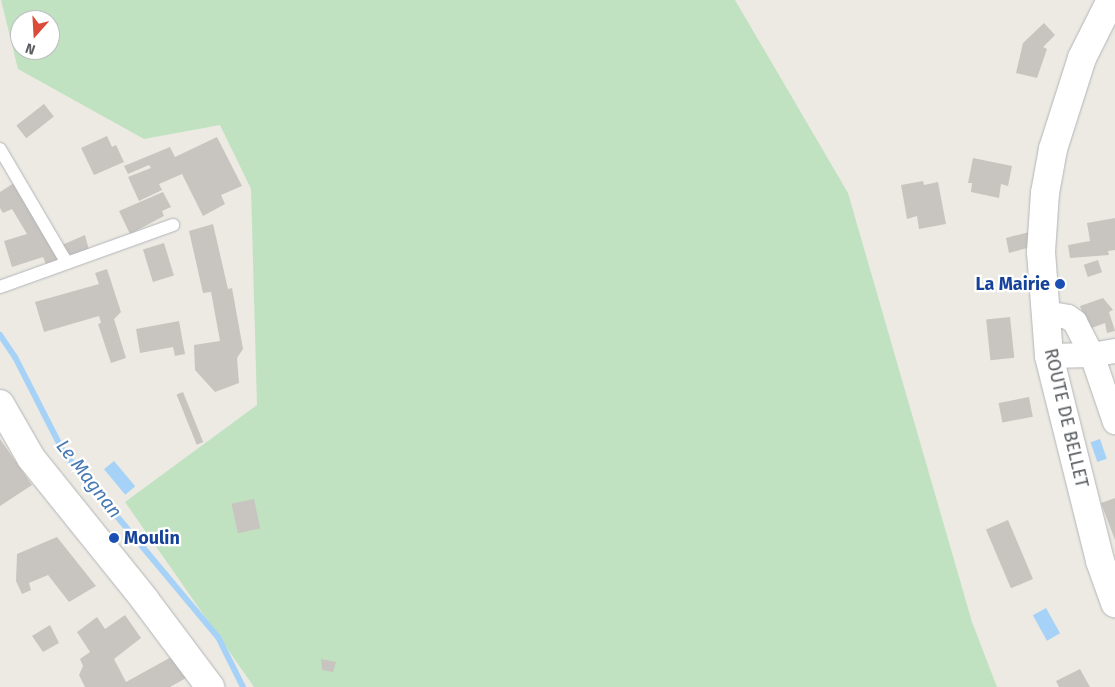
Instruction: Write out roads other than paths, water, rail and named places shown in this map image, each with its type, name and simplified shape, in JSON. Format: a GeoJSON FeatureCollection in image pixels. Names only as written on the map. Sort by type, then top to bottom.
{"type":"FeatureCollection","features":[{"type":"Feature","properties":{"kind":"street","name":"ROUTE DE BELLET"},"geometry":{"type":"LineString","coordinates":[[1111,0],[1082,58],[1053,149],[1045,193],[1041,252],[1049,356],[1100,561],[1115,603]]}},
{"type":"Feature","properties":{"kind":"street"},"geometry":{"type":"LineString","coordinates":[[1046,313],[1068,316],[1075,322],[1092,355],[1115,422]]}},
{"type":"Feature","properties":{"kind":"street"},"geometry":{"type":"LineString","coordinates":[[1049,356],[1092,355],[1115,351]]}},
{"type":"Feature","properties":{"kind":"street"},"geometry":{"type":"LineString","coordinates":[[0,404],[31,458],[151,607],[210,687]]}},
{"type":"Feature","properties":{"kind":"lane"},"geometry":{"type":"LineString","coordinates":[[0,149],[67,263]]}},
{"type":"Feature","properties":{"kind":"lane"},"geometry":{"type":"LineString","coordinates":[[0,287],[173,225]]}},
{"type":"Feature","properties":{"kind":"water"},"geometry":{"type":"Polygon","coordinates":[[[1100,439],[1107,459],[1097,462],[1091,442],[1100,439]]]}},
{"type":"Feature","properties":{"kind":"water"},"geometry":{"type":"Polygon","coordinates":[[[114,461],[135,486],[125,495],[104,469],[114,461]]]}},
{"type":"Feature","properties":{"kind":"water"},"geometry":{"type":"Polygon","coordinates":[[[1046,608],[1060,633],[1047,641],[1033,615],[1046,608]]]}},
{"type":"Feature","properties":{"kind":"waterway","name":"Le Magnan"},"geometry":{"type":"LineString","coordinates":[[0,335],[15,357],[64,453],[218,637],[243,687]]}},
{"type":"Feature","properties":{"kind":"place","name":"La Mairie"},"geometry":{"type":"Point","coordinates":[1060,284]}},
{"type":"Feature","properties":{"kind":"place","name":"Moulin"},"geometry":{"type":"Point","coordinates":[114,538]}}]}
